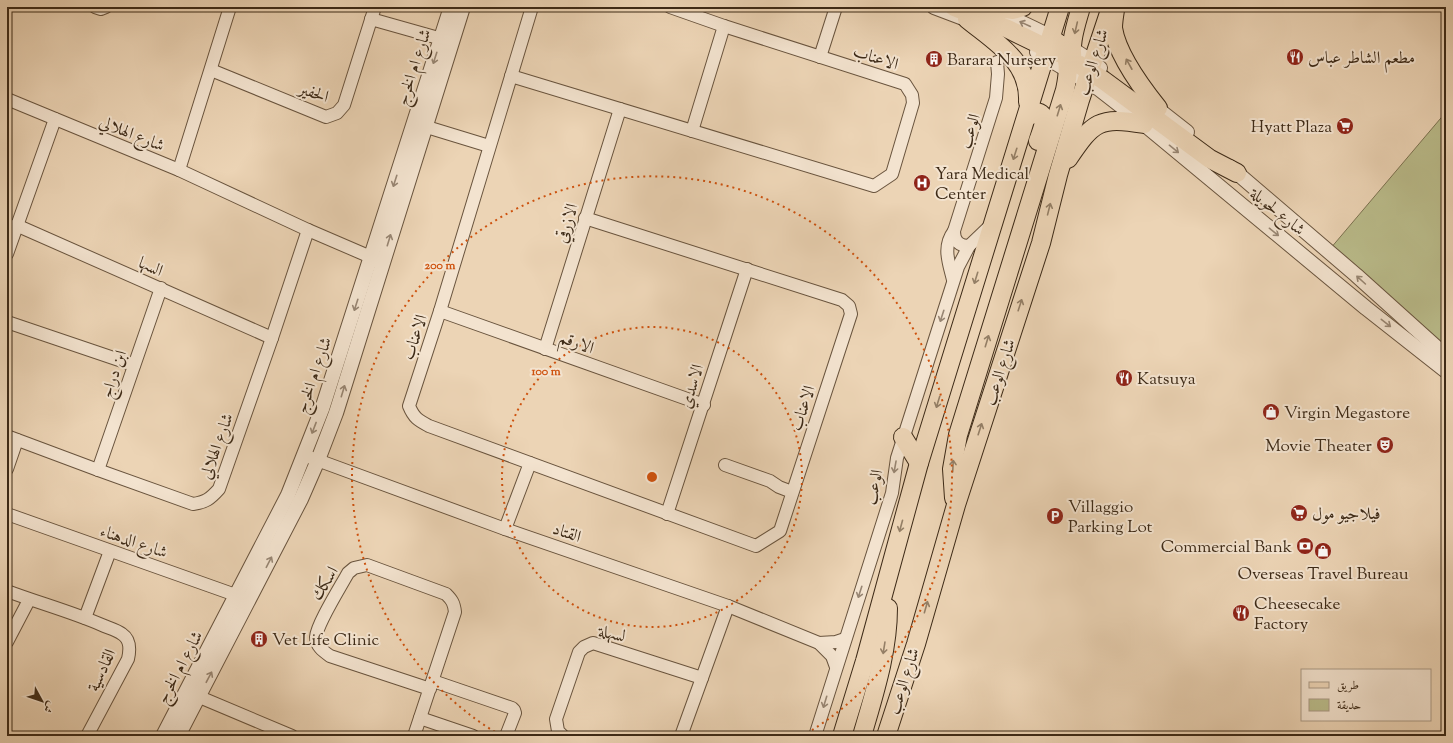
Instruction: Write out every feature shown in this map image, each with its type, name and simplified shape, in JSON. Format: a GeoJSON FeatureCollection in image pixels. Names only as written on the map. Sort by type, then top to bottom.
{"type":"FeatureCollection","features":[{"type":"Feature","properties":{"kind":"main road"},"geometry":{"type":"LineString","coordinates":[[954,7],[1008,29],[1070,59],[1083,62],[1089,71],[1210,158],[1237,173]]}},
{"type":"Feature","properties":{"kind":"main road"},"geometry":{"type":"LineString","coordinates":[[991,7],[1013,10],[1023,7]]}},
{"type":"Feature","properties":{"kind":"main road"},"geometry":{"type":"LineString","coordinates":[[842,736],[865,661],[919,463],[1060,7]]}},
{"type":"Feature","properties":{"kind":"main road"},"geometry":{"type":"LineString","coordinates":[[956,504],[952,481],[955,446],[1065,90],[1076,26],[1081,7]]}},
{"type":"Feature","properties":{"kind":"main road"},"geometry":{"type":"LineString","coordinates":[[1092,7],[1092,12],[1096,18],[1104,19],[1111,10]]}},
{"type":"Feature","properties":{"kind":"main road"},"geometry":{"type":"LineString","coordinates":[[1111,10],[1115,36],[1121,51],[1142,87],[1158,108]]}},
{"type":"Feature","properties":{"kind":"main road","name":"شارع الوعب"},"geometry":{"type":"LineString","coordinates":[[886,736],[916,644],[956,504],[1041,243],[1058,175],[1089,71],[1111,10]]}},
{"type":"Feature","properties":{"kind":"main road"},"geometry":{"type":"LineString","coordinates":[[967,19],[1010,56],[1021,69],[1027,83],[1027,116]]}},
{"type":"Feature","properties":{"kind":"main road"},"geometry":{"type":"LineString","coordinates":[[997,309],[996,289],[999,268],[1044,119],[1038,112],[1027,116]]}},
{"type":"Feature","properties":{"kind":"main road"},"geometry":{"type":"LineString","coordinates":[[1058,175],[1081,140],[1098,124],[1117,120],[1144,124]]}},
{"type":"Feature","properties":{"kind":"main road"},"geometry":{"type":"LineString","coordinates":[[903,437],[919,463]]}},
{"type":"Feature","properties":{"kind":"main road"},"geometry":{"type":"LineString","coordinates":[[862,736],[875,693],[886,638],[888,610],[886,582]]}},
{"type":"Feature","properties":{"kind":"street"},"geometry":{"type":"LineString","coordinates":[[96,7],[101,9],[106,7]]}},
{"type":"Feature","properties":{"kind":"street"},"geometry":{"type":"LineString","coordinates":[[179,170],[230,7]]}},
{"type":"Feature","properties":{"kind":"street","name":"الحفير"},"geometry":{"type":"LineString","coordinates":[[211,70],[326,117],[338,113],[344,105],[375,7]]}},
{"type":"Feature","properties":{"kind":"street","name":"شارع ام الخرج"},"geometry":{"type":"LineString","coordinates":[[163,736],[192,694],[243,598],[301,499],[318,460],[336,413],[377,260],[446,40],[451,7]]}},
{"type":"Feature","properties":{"kind":"street","name":"شارع ام الخرج"},"geometry":{"type":"LineString","coordinates":[[446,40],[463,7]]}},
{"type":"Feature","properties":{"kind":"street","name":"الاعناب"},"geometry":{"type":"LineString","coordinates":[[532,7],[410,406],[414,416],[419,421],[429,426],[756,546],[780,531],[851,314],[849,306],[842,300],[585,218]]}},
{"type":"Feature","properties":{"kind":"street","name":"الاعناب"},"geometry":{"type":"LineString","coordinates":[[511,76],[874,186],[892,174],[913,103],[912,95],[905,84],[724,26],[670,7]]}},
{"type":"Feature","properties":{"kind":"street"},"geometry":{"type":"LineString","coordinates":[[820,57],[836,7]]}},
{"type":"Feature","properties":{"kind":"street"},"geometry":{"type":"LineString","coordinates":[[934,7],[967,19],[1007,37],[1048,48]]}},
{"type":"Feature","properties":{"kind":"street"},"geometry":{"type":"LineString","coordinates":[[986,7],[1048,48]]}},
{"type":"Feature","properties":{"kind":"street"},"geometry":{"type":"LineString","coordinates":[[371,20],[446,40]]}},
{"type":"Feature","properties":{"kind":"street"},"geometry":{"type":"LineString","coordinates":[[692,131],[724,26]]}},
{"type":"Feature","properties":{"kind":"street","name":"الوعب"},"geometry":{"type":"LineString","coordinates":[[953,280],[947,248],[949,239],[954,231],[996,98],[998,74],[997,62]]}},
{"type":"Feature","properties":{"kind":"street","name":"شارع لحويلة"},"geometry":{"type":"LineString","coordinates":[[1089,71],[1134,93],[1158,108],[1237,173],[1446,356]]}},
{"type":"Feature","properties":{"kind":"street","name":"شارع لحويلة"},"geometry":{"type":"LineString","coordinates":[[1089,71],[1099,89],[1144,124],[1366,308],[1446,371]]}},
{"type":"Feature","properties":{"kind":"street","name":"شارع الهلالي"},"geometry":{"type":"LineString","coordinates":[[7,99],[179,170],[308,230],[377,260]]}},
{"type":"Feature","properties":{"kind":"street","name":"الازرقي"},"geometry":{"type":"LineString","coordinates":[[546,348],[620,109]]}},
{"type":"Feature","properties":{"kind":"street"},"geometry":{"type":"LineString","coordinates":[[7,254],[16,225],[55,119]]}},
{"type":"Feature","properties":{"kind":"street"},"geometry":{"type":"LineString","coordinates":[[420,124],[489,146]]}},
{"type":"Feature","properties":{"kind":"street","name":"الوعب"},"geometry":{"type":"LineString","coordinates":[[815,736],[892,493],[895,465],[903,437],[953,280],[968,246],[993,224]]}},
{"type":"Feature","properties":{"kind":"street","name":"السها"},"geometry":{"type":"LineString","coordinates":[[16,225],[272,338]]}},
{"type":"Feature","properties":{"kind":"street","name":"شارع الهلالي"},"geometry":{"type":"LineString","coordinates":[[7,469],[12,438],[193,504],[204,502],[212,498],[219,489],[308,230]]}},
{"type":"Feature","properties":{"kind":"street"},"geometry":{"type":"LineString","coordinates":[[954,231],[954,236],[959,244],[968,246]]}},
{"type":"Feature","properties":{"kind":"street","name":"شارع ام الخرج"},"geometry":{"type":"LineString","coordinates":[[243,598],[304,455],[377,260]]}},
{"type":"Feature","properties":{"kind":"street","name":"الاسدي"},"geometry":{"type":"LineString","coordinates":[[667,514],[704,405],[747,269]]}},
{"type":"Feature","properties":{"kind":"street","name":"ابن دراج"},"geometry":{"type":"LineString","coordinates":[[98,470],[161,288]]}},
{"type":"Feature","properties":{"kind":"street"},"geometry":{"type":"LineString","coordinates":[[1366,308],[1377,294]]}},
{"type":"Feature","properties":{"kind":"street","name":"الارقم"},"geometry":{"type":"LineString","coordinates":[[440,311],[704,405]]}},
{"type":"Feature","properties":{"kind":"street"},"geometry":{"type":"LineString","coordinates":[[7,322],[134,365]]}},
{"type":"Feature","properties":{"kind":"street","name":"القتاد"},"geometry":{"type":"LineString","coordinates":[[304,455],[505,529],[728,606],[819,643],[832,656],[836,667]]}},
{"type":"Feature","properties":{"kind":"street"},"geometry":{"type":"LineString","coordinates":[[505,529],[530,463]]}},
{"type":"Feature","properties":{"kind":"street"},"geometry":{"type":"LineString","coordinates":[[725,465],[770,481],[779,487],[792,492]]}},
{"type":"Feature","properties":{"kind":"street","name":"شارع الدهناء"},"geometry":{"type":"LineString","coordinates":[[7,514],[243,598]]}},
{"type":"Feature","properties":{"kind":"street"},"geometry":{"type":"LineString","coordinates":[[85,618],[110,551]]}},
{"type":"Feature","properties":{"kind":"street","name":"اسكك"},"geometry":{"type":"LineString","coordinates":[[414,736],[432,685],[455,612],[452,600],[446,594],[367,565],[354,568],[348,573],[319,627],[316,637],[318,645],[330,656],[432,685]]}},
{"type":"Feature","properties":{"kind":"street","name":"القادسية"},"geometry":{"type":"LineString","coordinates":[[7,591],[29,600],[85,618],[123,634],[128,641],[130,649],[128,659],[87,736]]}},
{"type":"Feature","properties":{"kind":"street"},"geometry":{"type":"LineString","coordinates":[[7,642],[29,600]]}},
{"type":"Feature","properties":{"kind":"street"},"geometry":{"type":"LineString","coordinates":[[682,736],[728,606]]}},
{"type":"Feature","properties":{"kind":"street","name":"القتاد"},"geometry":{"type":"LineString","coordinates":[[819,643],[836,642],[845,639]]}},
{"type":"Feature","properties":{"kind":"street","name":"لسهلة"},"geometry":{"type":"LineString","coordinates":[[563,736],[558,731],[556,719],[579,652],[584,647],[593,643],[702,678]]}},
{"type":"Feature","properties":{"kind":"street"},"geometry":{"type":"LineString","coordinates":[[432,685],[512,708],[515,713],[506,736]]}},
{"type":"Feature","properties":{"kind":"street"},"geometry":{"type":"LineString","coordinates":[[192,694],[292,736]]}},
{"type":"Feature","properties":{"kind":"street","name":"شارع ام الخرج"},"geometry":{"type":"LineString","coordinates":[[178,736],[192,694]]}},
{"type":"Feature","properties":{"kind":"street"},"geometry":{"type":"LineString","coordinates":[[420,718],[472,736]]}},
{"type":"Feature","properties":{"kind":"green space"},"geometry":{"type":"Polygon","coordinates":[[[1446,112],[1446,348],[1330,249],[1446,112]]]}},
{"type":"Feature","properties":{"kind":"place","name":"مطعم الشاطر عباس"},"geometry":{"type":"Point","coordinates":[1295,57]}},
{"type":"Feature","properties":{"kind":"place","name":"Barara Nursery"},"geometry":{"type":"Point","coordinates":[934,59]}},
{"type":"Feature","properties":{"kind":"place","name":"Hyatt Plaza"},"geometry":{"type":"Point","coordinates":[1345,126]}},
{"type":"Feature","properties":{"kind":"place","name":"Yara Medical Center"},"geometry":{"type":"Point","coordinates":[922,183]}},
{"type":"Feature","properties":{"kind":"place","name":"Katsuya"},"geometry":{"type":"Point","coordinates":[1124,378]}},
{"type":"Feature","properties":{"kind":"place","name":"Virgin Megastore"},"geometry":{"type":"Point","coordinates":[1271,412]}},
{"type":"Feature","properties":{"kind":"place","name":"Movie Theater"},"geometry":{"type":"Point","coordinates":[1385,445]}},
{"type":"Feature","properties":{"kind":"place","name":"فيلاجيو مول"},"geometry":{"type":"Point","coordinates":[1299,513]}},
{"type":"Feature","properties":{"kind":"place","name":"Villaggio Parking Lot"},"geometry":{"type":"Point","coordinates":[1055,516]}},
{"type":"Feature","properties":{"kind":"place","name":"Commercial Bank"},"geometry":{"type":"Point","coordinates":[1305,546]}},
{"type":"Feature","properties":{"kind":"place","name":"Overseas Travel Bureau"},"geometry":{"type":"Point","coordinates":[1323,551]}},
{"type":"Feature","properties":{"kind":"place","name":"Cheesecake Factory"},"geometry":{"type":"Point","coordinates":[1241,613]}},
{"type":"Feature","properties":{"kind":"place","name":"Vet Life Clinic"},"geometry":{"type":"Point","coordinates":[259,639]}}]}
